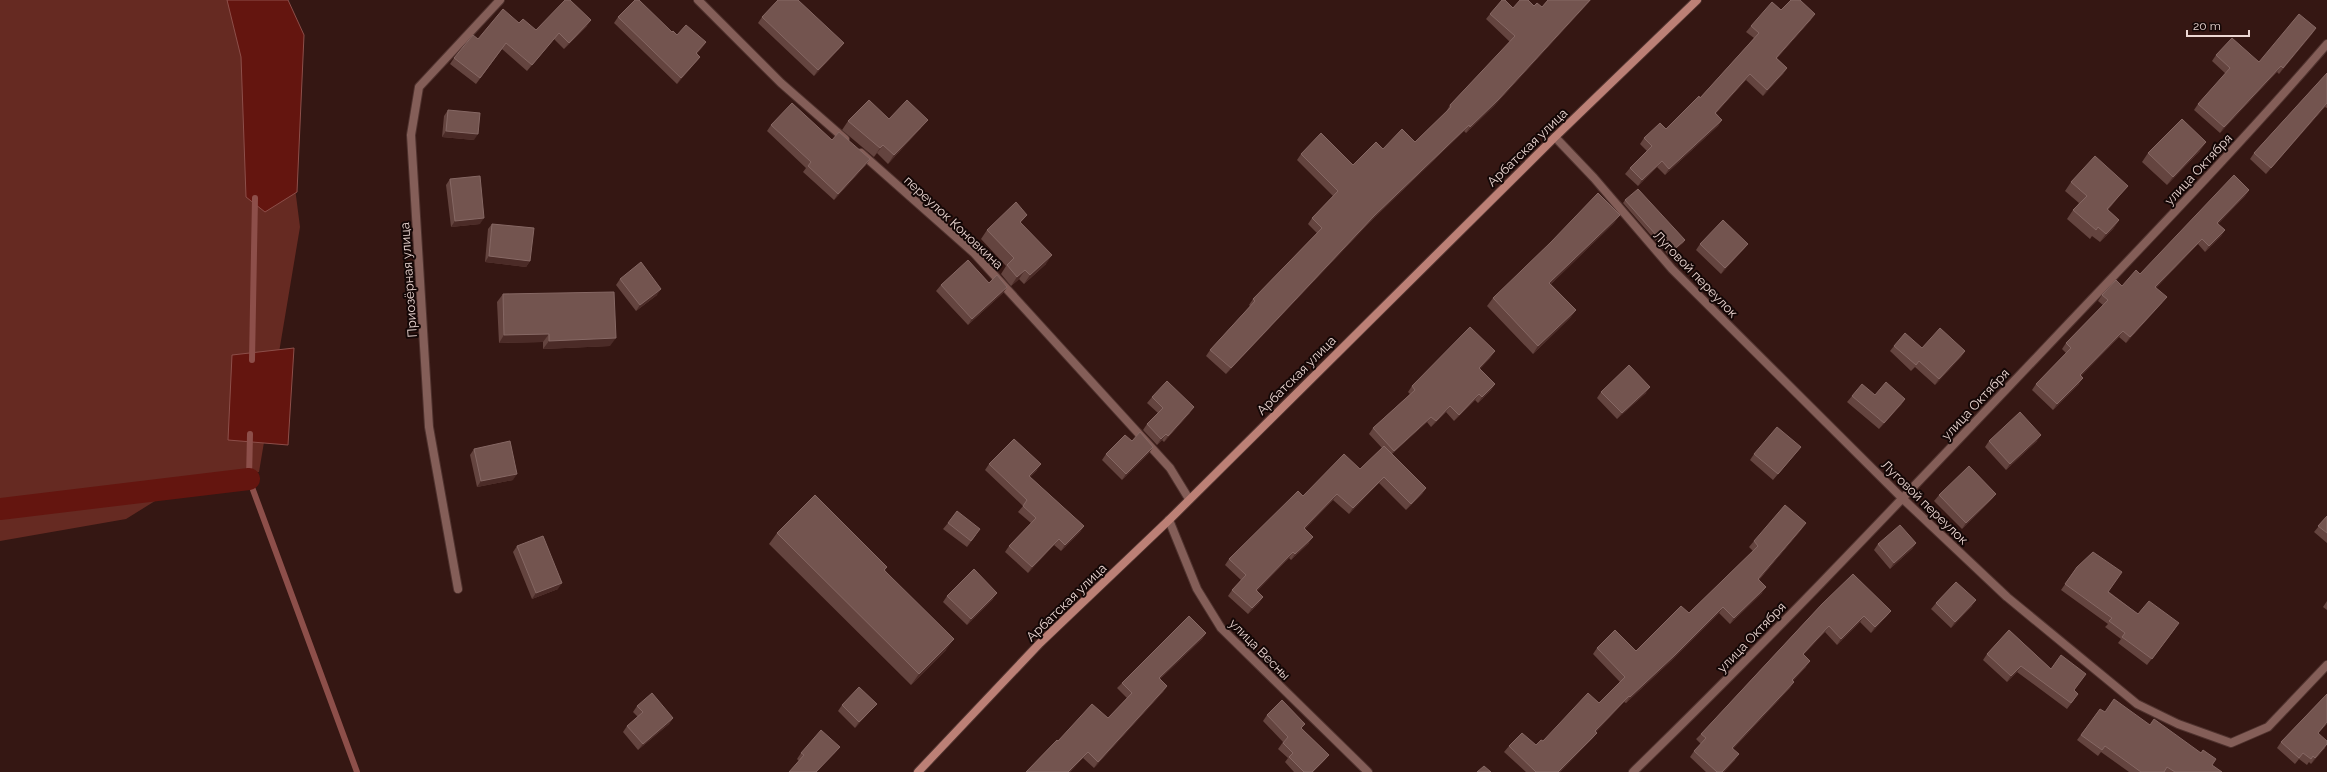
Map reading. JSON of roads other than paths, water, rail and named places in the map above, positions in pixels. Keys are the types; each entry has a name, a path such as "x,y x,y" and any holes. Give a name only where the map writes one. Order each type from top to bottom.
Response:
{"main road":[{"name":"Арбатская улица","path":"918,772 1040,643 1169,520 1188,498 1554,137 1697,0"}],"street":[{"name":"Приозёрная улица","path":"458,589 429,427 411,135 419,87 500,0"},
{"name":"переулок Коновкина","path":"698,0 781,83 974,253 1170,468 1188,498"},
{"name":"улица Октября","path":"1633,772 1708,699 1902,498 2186,200 2283,95 2327,44"},
{"name":"Луговой переулок","path":"1554,137 1594,178 1672,269 1902,498 2007,597 2136,704 2178,724 2231,743 2268,726 2327,665"},
{"name":"улица Весны","path":"1169,520 1197,589 1221,628 1368,772"}],"waterway":[{"path":"252,360 255,198"},
{"path":"250,434 249,479 357,772"},
{"path":"0,509 249,479"}]}
